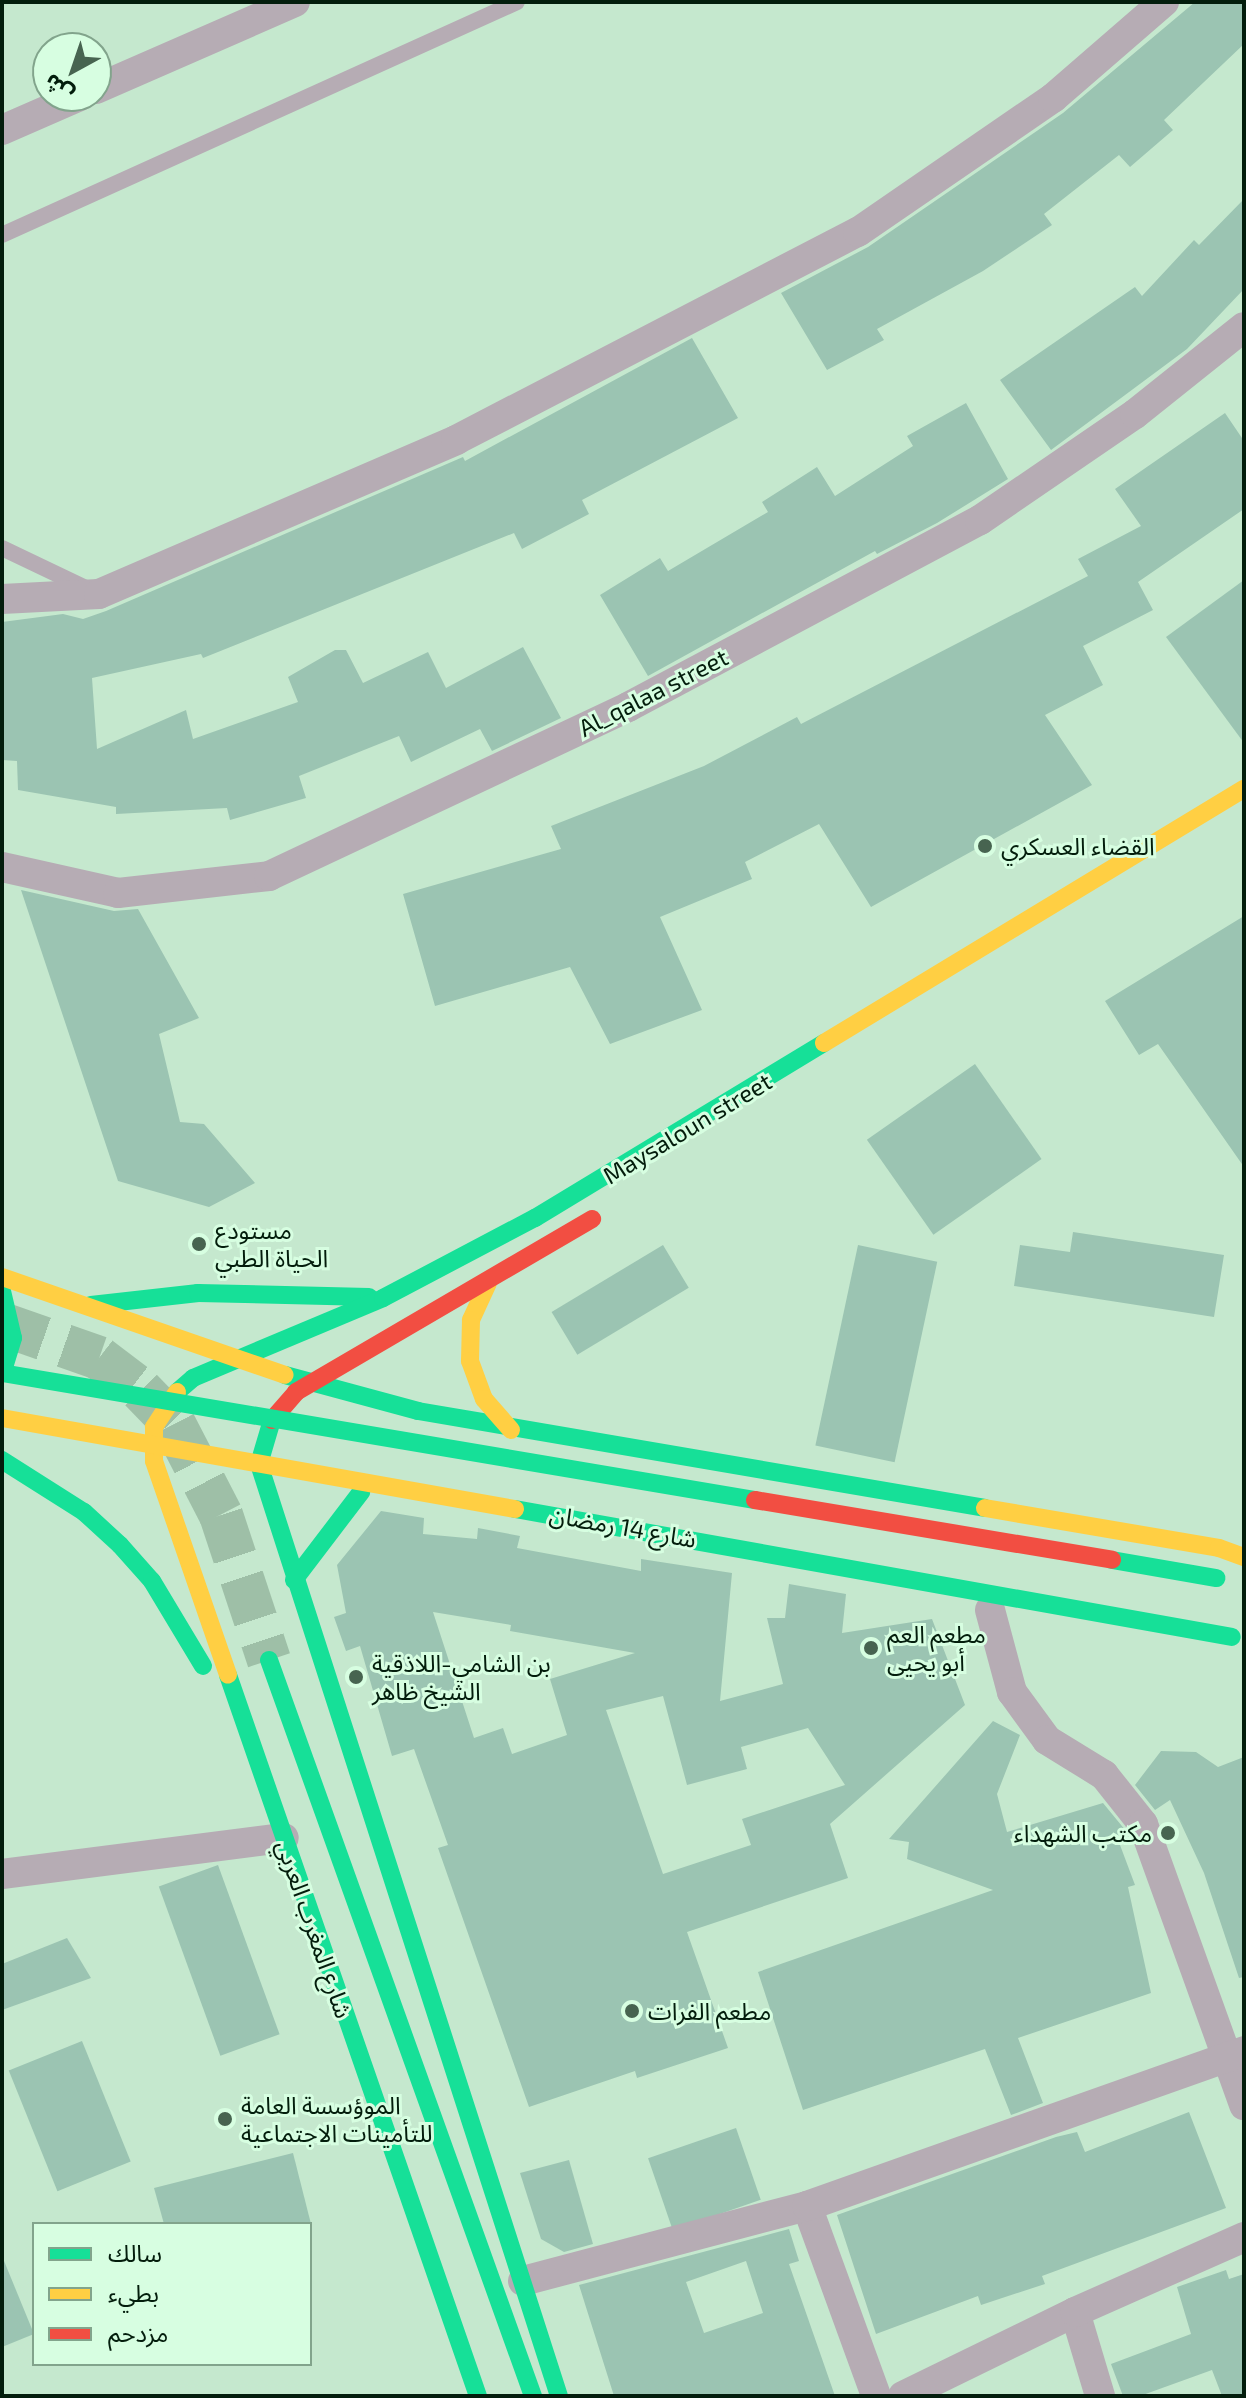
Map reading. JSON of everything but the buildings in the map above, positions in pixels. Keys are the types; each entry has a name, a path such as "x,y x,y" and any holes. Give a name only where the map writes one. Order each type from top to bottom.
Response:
{"main road":[{"name":"Maysaloun street","path":"154,1461 154,1427 166,1402 193,1378 383,1298 615,1171 1244,789"},
{"name":"Maysaloun street","path":"262,1485 259,1464 269,1424 288,1399 608,1209"},
{"path":"2,1277 87,1305 235,1361 511,1430 1203,1545 1244,1557"},
{"path":"488,1283 471,1320 470,1361 484,1399 511,1430"},
{"path":"2,1291 13,1338 2,1373"},
{"path":"87,1305 198,1293 383,1298"},
{"name":"شارع 14 رمضان","path":"2,1373 1223,1579"},
{"name":"شارع 14 رمضان","path":"2,1418 1240,1641"},
{"path":"2,1434 154,1461 262,1485 361,1492 990,1610 1144,1642"},
{"path":"2,1460 84,1512 152,1581 180,1622 264,1783"},
{"name":"شارع المغرب العربي","path":"154,1461 478,2396"},
{"path":"262,1485 559,2396"},
{"path":"294,1580 361,1492"},
{"path":"1206,1655 1240,1641"},
{"path":"269,1660 533,2396"}],"street":[{"path":"112,82 295,2"},
{"path":"2,599 99,594 456,440 858,232 1053,98 1164,2"},
{"path":"2,130 43,112"},
{"name":"Al_qalaa street","path":"2,867 118,893 269,876 628,707 980,520 1135,414 1244,327"},
{"path":"990,1610 1012,1692 1047,1740 1104,1775 1143,1824 1236,2056 1244,2105"},
{"path":"2,1874 284,1838"},
{"path":"523,2281 807,2206 1236,2056"},
{"path":"807,2206 876,2396"},
{"path":"903,2396 1075,2312 1244,2237"},
{"path":"1075,2312 1100,2396"}],"lane":[{"path":"2,235 517,2"},
{"path":"2,548 99,594"}],"tunnel":[{"path":"2,1324 99,1358 141,1390 174,1424 221,1515 269,1660"}],"traffic: fast":[{"path":"177,1392 193,1378 383,1298 535,1218 824,1043"},
{"path":"2,1291 13,1338 2,1373"},
{"path":"91,1305 198,1293 369,1297"},
{"path":"2,1373 755,1500"},
{"path":"285,1375 418,1411 985,1508"},
{"path":"272,1420 259,1464 559,2396"},
{"path":"2,1460 84,1512 120,1545 152,1581 203,1666"},
{"path":"294,1580 361,1492"},
{"path":"515,1509 1232,1637"},
{"path":"1112,1560 1216,1578"},
{"path":"269,1660 533,2396"},
{"path":"228,1675 478,2396"}],"traffic: slow":[{"path":"824,1043 1244,789"},
{"path":"2,1277 285,1375"},
{"path":"488,1283 471,1320 470,1361 484,1399 511,1430"},
{"path":"177,1392 154,1427 154,1461 228,1675"},
{"path":"2,1418 515,1509"},
{"path":"985,1508 1219,1548 1244,1557"}],"traffic: jam":[{"path":"272,1420 296,1392 592,1219"},
{"path":"755,1500 1112,1560"}],"place":[{"name":"القضاء العسكري","path":"985,846"},
{"name":"مستودع الحياة الطبي","path":"199,1244"},
{"name":"مطعم العم أبو يحيى","path":"871,1648"},
{"name":"بن الشامي-اللاذقية الشيخ ظاهر","path":"356,1677"},
{"name":"مكتب الشهداء","path":"1168,1833"},
{"name":"مطعم الفرات","path":"632,2011"},
{"name":"الموؤسسة العامة للتأمينات الاجتماعية","path":"225,2119"}]}
